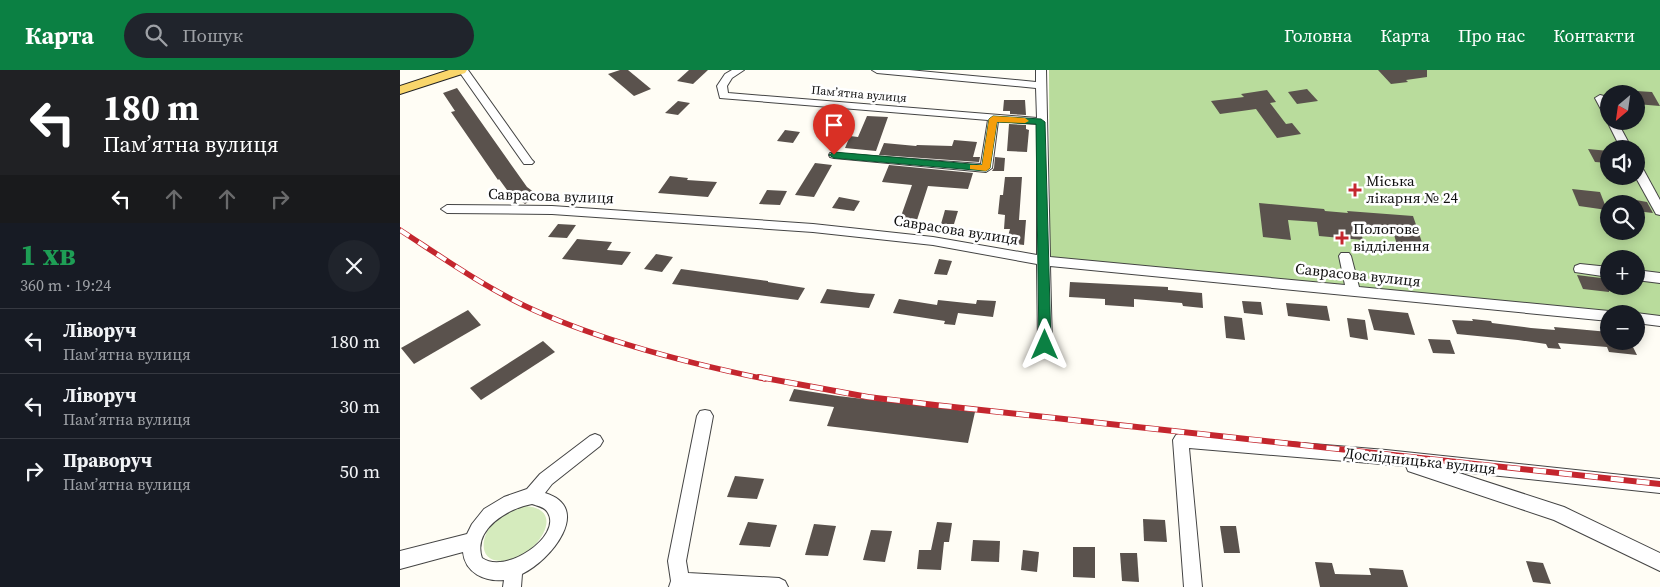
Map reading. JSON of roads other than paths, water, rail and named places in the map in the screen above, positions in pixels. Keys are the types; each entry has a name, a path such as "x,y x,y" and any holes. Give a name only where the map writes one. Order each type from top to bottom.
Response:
{"main road":[{"path":"400,90 462,70"}],"street":[{"path":"462,70 528,162"},
{"name":"Пам’ятна вулиця","path":"739,70 728,76 722,86 724,96 1041,122"},
{"path":"877,70 1040,85"},
{"path":"1040,70 1045,345"},
{"path":"834,155 986,168 993,119"},
{"path":"1645,184 1660,211"},
{"name":"Саврасова вулиця","path":"447,209 552,210 813,228 933,242 1044,261 1600,315"},
{"path":"1345,256 1353,291"},
{"path":"1580,269 1600,271"},
{"path":"1645,276 1660,278"},
{"path":"1645,319 1660,320"},
{"path":"705,416 677,561 679,584 779,587"},
{"name":"Дослідницька вулиця","path":"1193,587 1181,440 1386,457 1660,486"},
{"path":"532,496 546,478 595,441"},
{"path":"1386,457 1558,513 1660,562"},
{"path":"532,496 544,498 553,504 558,513 558,525 553,538 543,551 513,578 498,572 485,571 476,564 471,554 472,541 478,528 489,516 510,502 532,496"},
{"path":"400,555 400,560 472,541"}],"railway":[{"path":"400,230 491,288 523,305 580,329 673,358 765,379"},
{"path":"759,377 868,397 935,405 1660,484"}],"place":[{"name":"Міська лікарня № 24","path":"1355,190"},
{"name":"Пологове відділення","path":"1342,238"}]}
